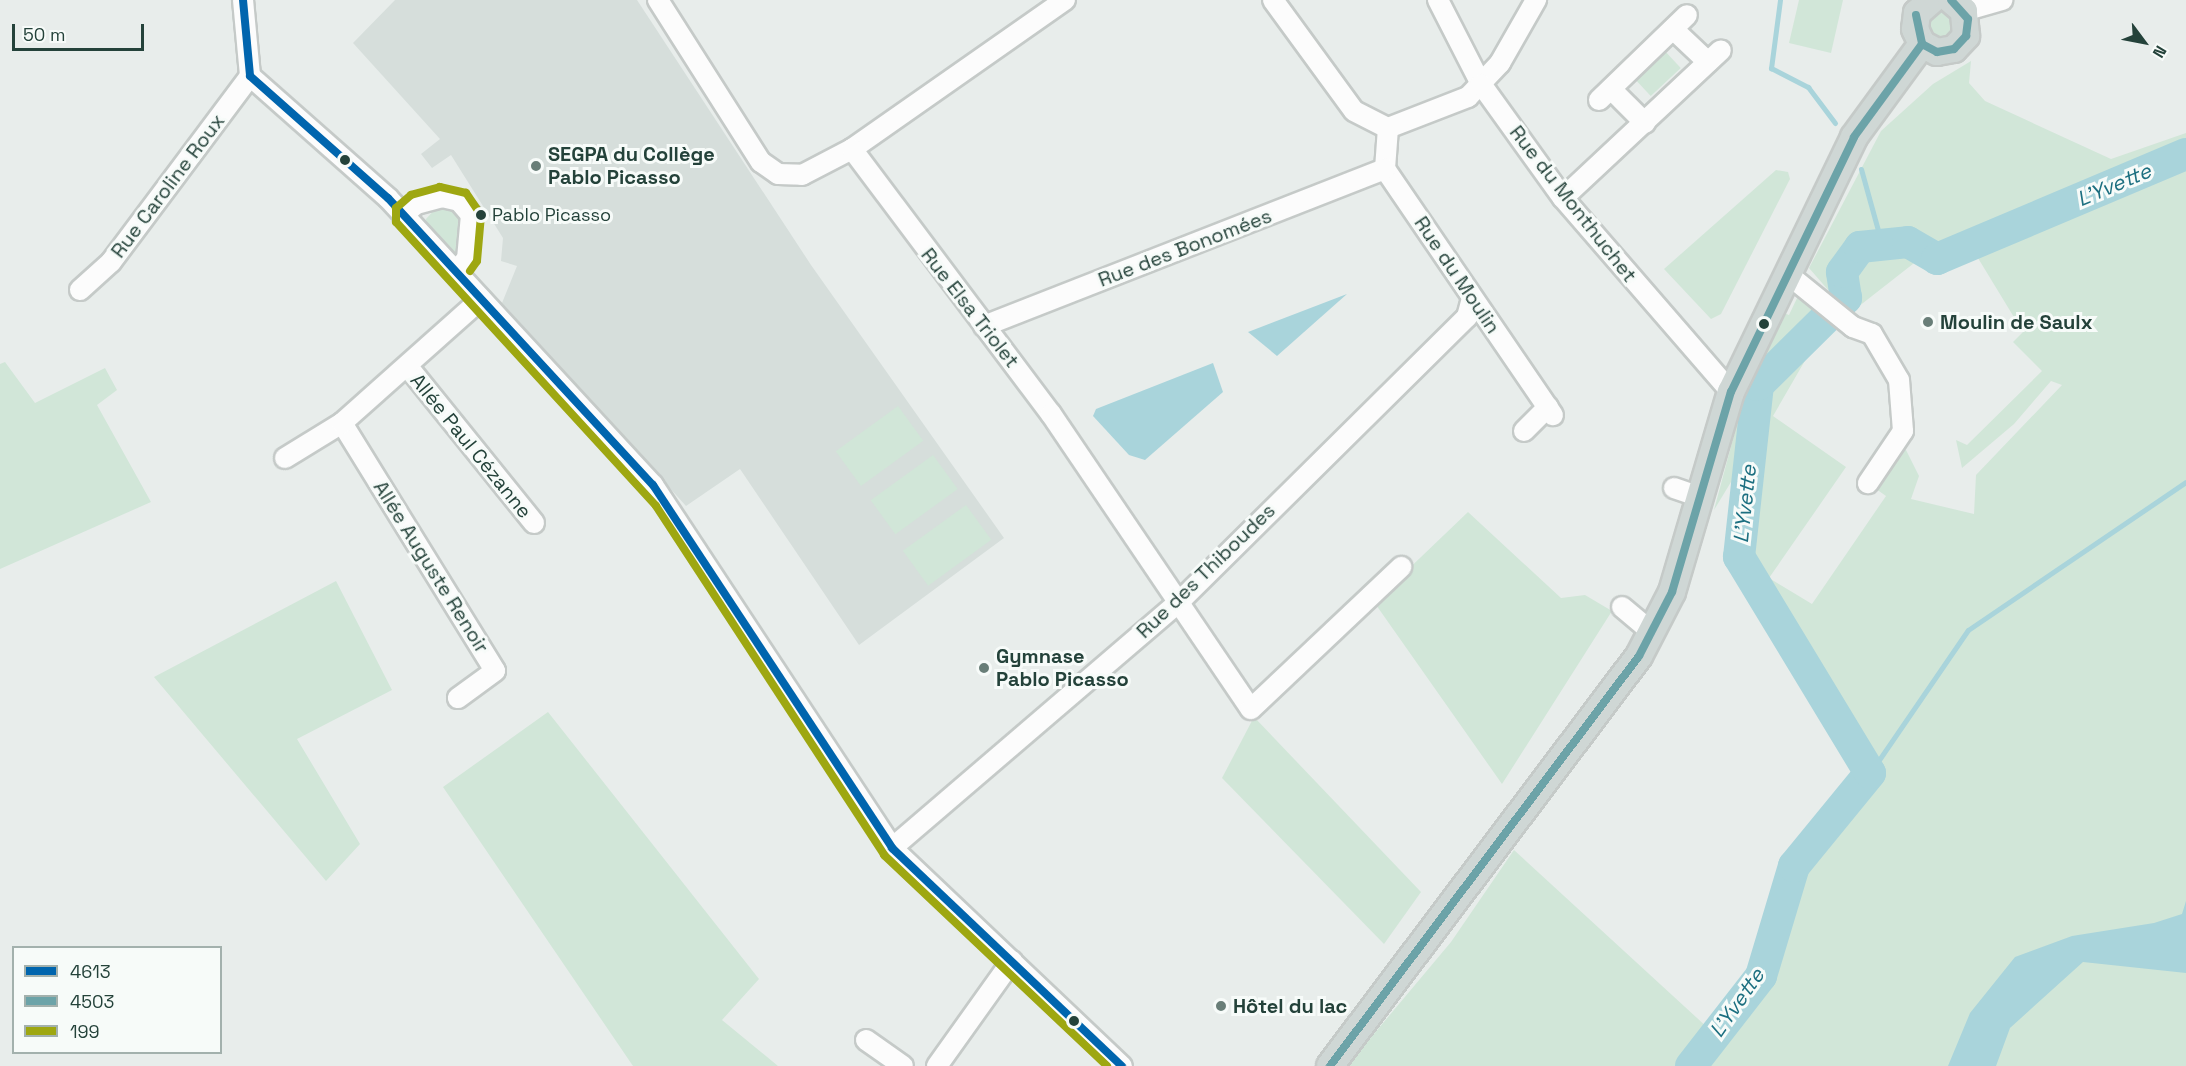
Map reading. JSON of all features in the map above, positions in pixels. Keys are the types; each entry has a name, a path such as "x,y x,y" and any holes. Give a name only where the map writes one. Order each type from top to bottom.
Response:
{"main road":[{"path":"1941,2 1966,36 1954,49 1937,52 1922,44 1915,21 1941,2"},
{"path":"1330,1066 1639,656 1672,592 1731,392 1790,276 1854,137 1922,44"}],"street":[{"path":"243,0 250,76 404,215 665,500 892,848 1122,1066"},
{"path":"658,0 693,40 762,162 778,174 802,175 852,149 1065,0"},
{"path":"1273,0 1354,111 1388,128 1468,97 1500,63 1536,0"},
{"name":"Rue du Monthuchet","path":"1438,0 1481,84 1563,198 1731,392"},
{"path":"1941,2 2002,0"},
{"path":"1563,198 1645,123 1714,56 1680,22 1605,94 1645,123"},
{"name":"Rue Caroline Roux","path":"80,290 111,262 250,76"},
{"path":"1386,169 1388,128"},
{"name":"Rue Elsa Triolet","path":"852,149 984,326 1251,709 1401,567"},
{"name":"Rue du Moulin","path":"1386,169 1551,411 1524,431"},
{"name":"Rue des Bonomées","path":"984,326 1386,169"},
{"path":"404,215 416,204 442,197 459,201 471,215 467,259 455,271"},
{"path":"1790,276 1872,334 1899,380 1903,432 1868,483"},
{"name":"Rue des Thiboudes","path":"892,848 1178,603 1467,317 1472,298"},
{"path":"285,458 342,423 409,368 482,299"},
{"name":"Allée Paul Cézanne","path":"409,368 534,523"},
{"name":"Allée Auguste Renoir","path":"342,423 495,671 458,698"},
{"path":"1674,488 1700,496"},
{"path":"1622,607 1652,632"},
{"path":"937,1066 1012,961"},
{"path":"866,1040 903,1066"}],"shaded area":[{"path":"395,0 637,0 811,265 1004,538 859,645 740,469 686,506 502,303 517,266 501,261 503,238 451,155 432,168 421,154 440,139 353,43"}],"green space":[{"path":"1799,0 1843,0 1831,53 1789,43"},
{"path":"1943,8 1961,26 1943,44 1927,33 1927,19"},
{"path":"1663,49 1681,68 1651,96 1633,77"},
{"path":"1971,61 1969,83 1985,101 2111,159 2186,133 2186,1066 1347,1066 1451,942 1514,850 1709,1029 1753,975 1785,864 1860,774 1805,688 1748,583 1731,482 1714,510 1748,383 1784,313 1789,315 1799,294 1839,322 1810,352 1773,416 1846,467 1769,578 1812,604 1886,496 1865,481 1884,452 1906,450 1919,476 1911,499 1974,514 1976,475 2062,385 2051,381 2014,424 1962,468 1956,440 1967,445 2042,371 2013,342 2023,332 1967,240 1918,260 1849,314 1809,268 1881,131 1933,84"},
{"path":"1776,170 1788,172 1790,179 1721,314 1711,319 1664,269"},
{"path":"437,207 454,207 465,220 456,254 427,229 426,219"},
{"path":"5,362 35,403 105,368 117,390 97,405 151,502 0,569 0,364"},
{"path":"898,406 923,441 861,486 836,451"},
{"path":"933,455 958,489 895,534 871,500"},
{"path":"966,505 991,540 928,586 903,551"},
{"path":"1468,512 1561,598 1585,595 1612,611 1502,784 1374,602"},
{"path":"336,581 392,690 297,739 360,844 326,881 154,677"},
{"path":"548,712 759,979 722,1020 778,1066 633,1066 443,787"},
{"path":"1254,717 1421,892 1384,944 1222,778"}],"water":[{"path":"1347,294 1277,356 1248,332"},
{"path":"1213,363 1223,392 1145,460 1129,455 1093,416 1096,409"},
{"path":"2186,901 2186,973 2083,962 2010,1028 1996,1066 1948,1066 1970,1013 2015,957 2072,936 2154,923 2182,914"}],"waterway":[{"path":"1780,0 1771,68 1808,87 1835,123"},
{"name":"L'Yvette","path":"1691,1066 1761,976 1794,866 1870,773 1739,557 1758,385 1846,298 1842,272 1860,247 1908,242 1937,259 2186,154"},
{"path":"1861,169 1881,241"},
{"path":"1870,773 1968,630 2186,482"}],"transit line":[{"name":"4613","path":"243,0 250,76"},
{"name":"4503","path":"1916,15 1922,44 1937,52 1954,49 1966,36 1968,19 1951,0"},
{"name":"4503","path":"1330,1066 1639,656 1672,592 1731,392 1854,137 1922,44"},
{"name":"4613","path":"250,76 388,198 653,485 892,848 1122,1066"},
{"name":"199","path":"470,271 477,261 481,215 466,193 440,187 411,195 396,208 396,222 656,506 884,855 1107,1066"}],"place":[{"name":"SEGPA du Collège Pablo Picasso","path":"536,166"},
{"name":"Pablo Picasso","path":"481,215"},
{"name":"Moulin de Saulx","path":"1928,322"},
{"name":"Gymnase Pablo Picasso","path":"984,668"},
{"name":"Hôtel du lac","path":"1221,1006"}]}
